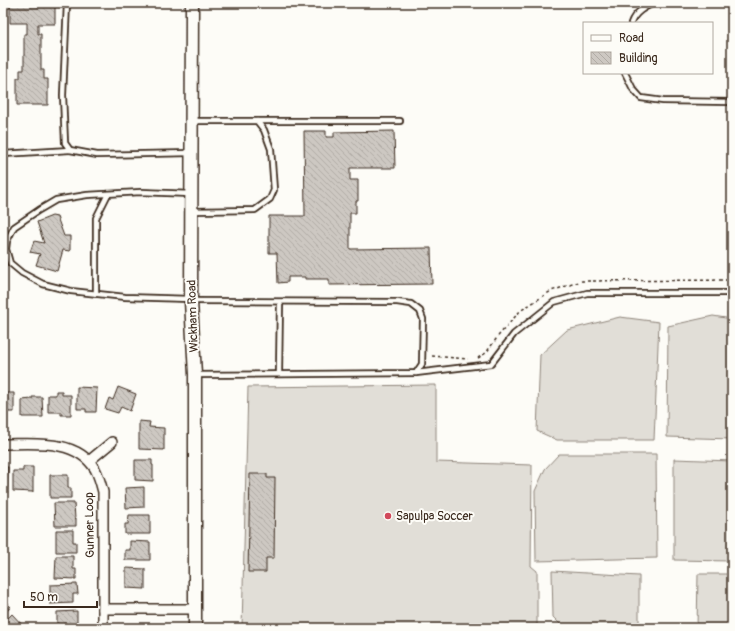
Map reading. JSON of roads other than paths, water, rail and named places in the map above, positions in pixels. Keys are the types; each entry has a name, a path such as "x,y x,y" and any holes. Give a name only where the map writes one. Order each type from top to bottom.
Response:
{"street":[{"name":"Wickham Road","path":"192,3 191,300 196,375 195,628"},
{"path":"89,461 112,442"},
{"name":"Gunner Loop","path":"3,444 50,444 62,446 72,450 89,461 99,478 103,492 104,628"},
{"path":"103,609 195,609"}],"lane":[{"path":"67,3 63,95 65,143 70,150"},
{"path":"631,22 642,8 654,3"},
{"path":"626,74 633,89 642,98 663,101 732,102"},
{"path":"192,121 400,121"},
{"path":"192,211 255,210 270,199 274,190 271,149 264,130 257,121"},
{"path":"3,154 70,150 97,155 192,153"},
{"path":"192,194 140,192 86,195 56,200 14,227 7,241 6,249 10,263 22,273 43,284 71,292 125,297 191,300 397,302 411,304 420,311 423,319 422,364 416,373"},
{"path":"96,294 96,218 108,194"},
{"path":"196,375 279,373 416,373 491,364 514,334 554,302 587,293 732,293"},
{"path":"279,373 280,302"}],"place":[{"name":"Sapulpa Soccer","path":"388,516"}]}
